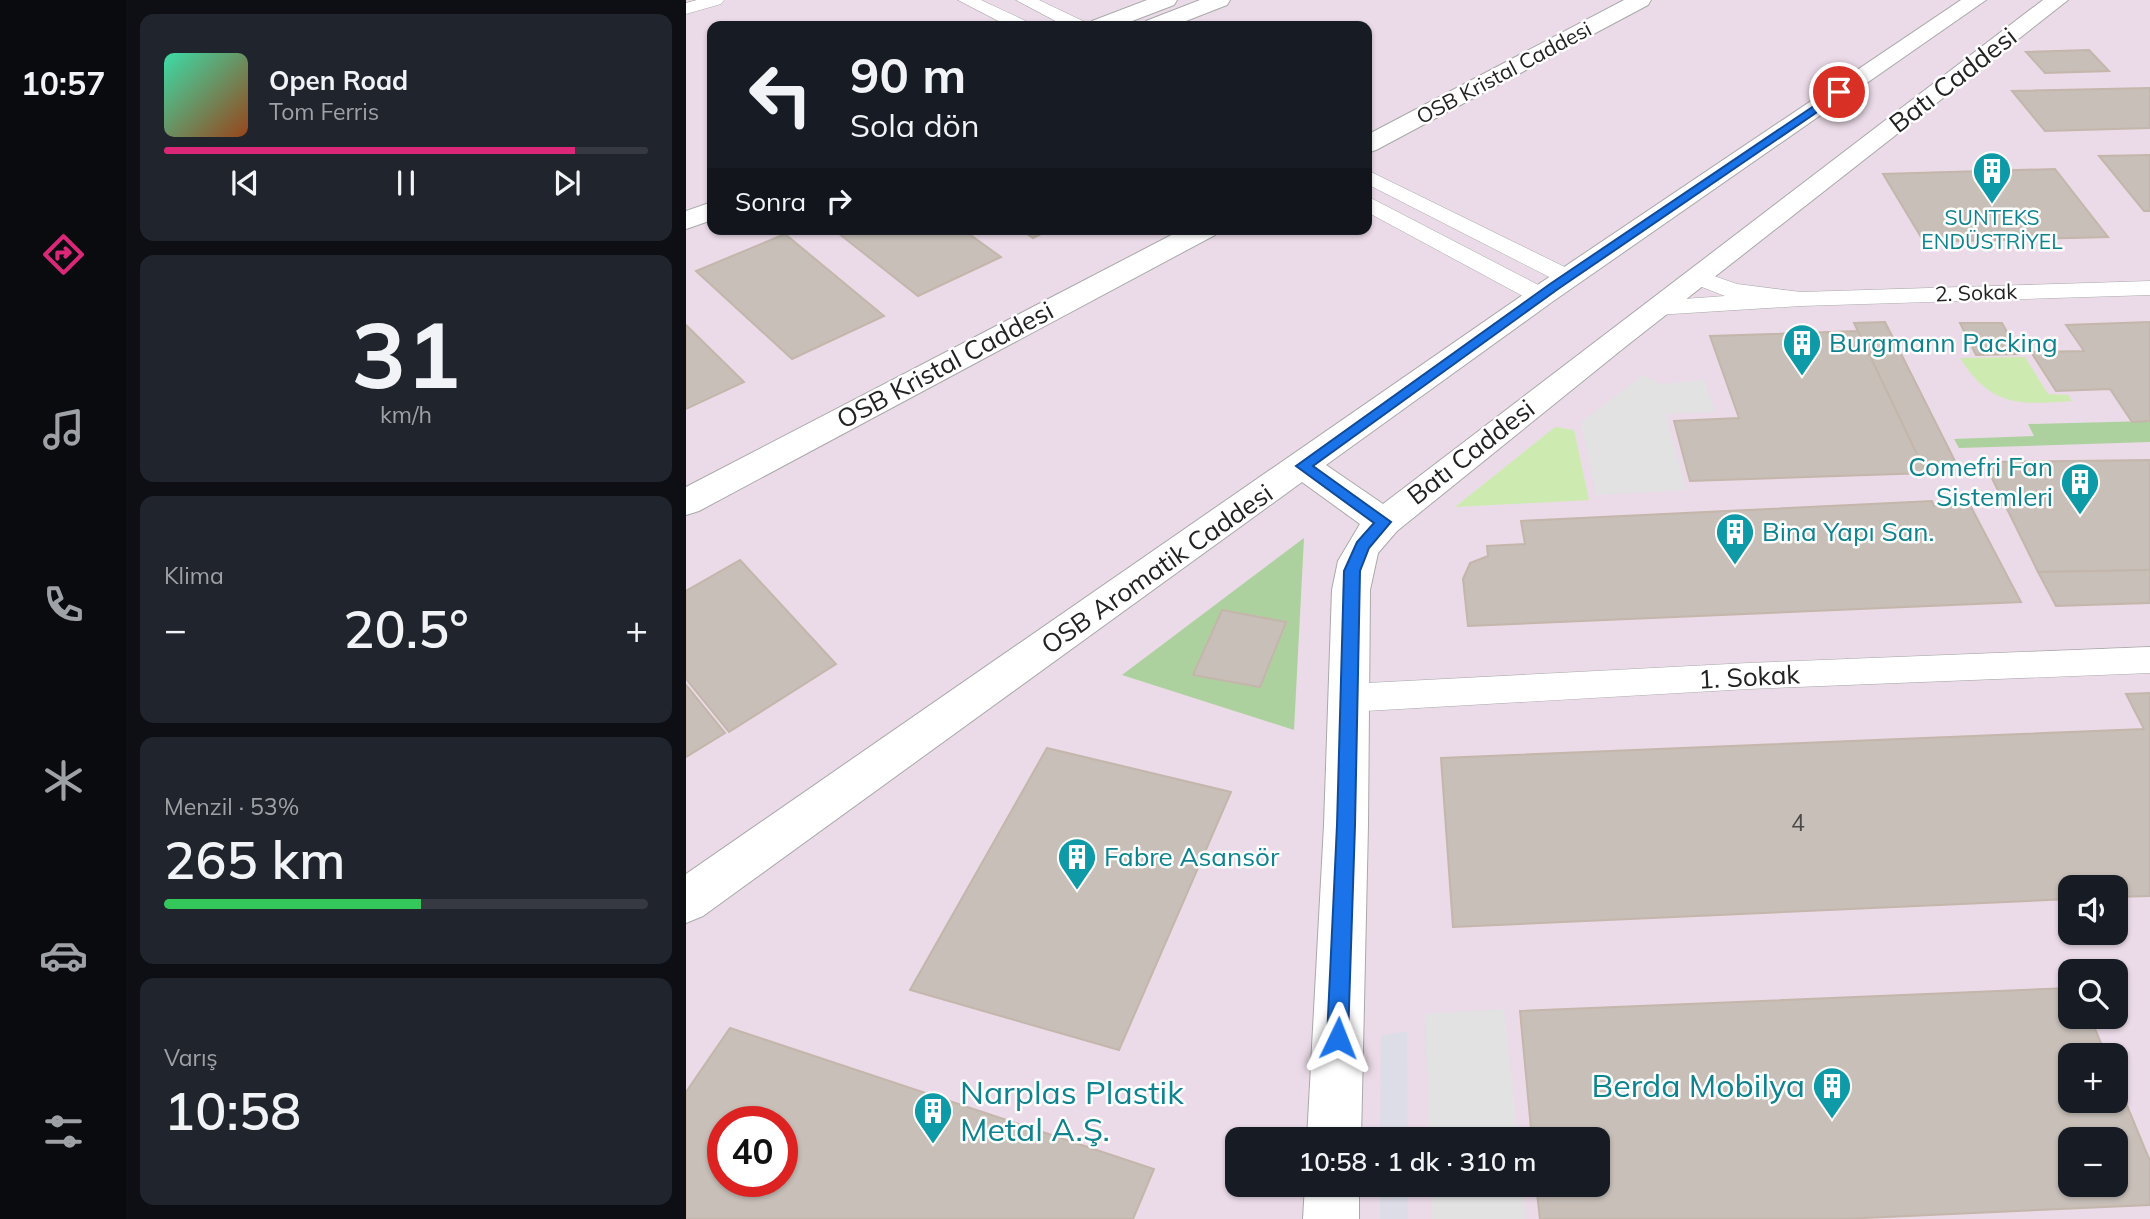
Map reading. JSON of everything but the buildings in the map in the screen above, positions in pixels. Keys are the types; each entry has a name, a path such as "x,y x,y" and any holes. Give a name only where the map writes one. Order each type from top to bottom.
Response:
{"street":[{"path":"686,9 715,0"},
{"path":"967,0 1011,21"},
{"path":"1024,0 1068,21"},
{"path":"1113,21 1166,0"},
{"path":"1166,21 1219,0"},
{"name":"OSB Kristal Caddesi","path":"1372,142 1640,0"},
{"name":"OSB Aromatik Caddesi","path":"686,901 1554,286 1975,0"},
{"name":"Batı Caddesi","path":"1334,1127 1352,571 1362,546 1384,522 1656,308 2057,0"},
{"path":"1372,179 1554,286"},
{"path":"686,197 707,188"},
{"path":"1372,205 1554,286"},
{"path":"686,221 707,212"},
{"name":"OSB Kristal Caddesi","path":"686,502 1194,235"},
{"name":"2. Sokak","path":"1697,277 1732,291 1801,299"},
{"name":"2. Sokak","path":"1656,308 1801,299 2150,288"},
{"path":"1303,466 1384,522"},
{"name":"1. Sokak","path":"1349,698 1761,676 2150,660"},
{"path":"1331,1219 1332,1197"}],"shaded area":[{"path":"686,0 2150,0 2150,1219 686,1219"},
{"path":"1643,375 1660,384 1704,380 1715,412 1666,414 1686,490 1596,495 1581,422"},
{"path":"1504,1009 1517,1127 1429,1127 1425,1014"},
{"path":"1407,1031 1408,1127 1380,1127 1381,1036"},
{"path":"1380,1197 1408,1197 1408,1219 1380,1219"},
{"path":"1431,1197 1523,1197 1526,1219 1432,1219"}],"green space":[{"path":"2025,357 2048,394 2068,395 2072,401 2036,403 2008,399 1983,386 1960,358"},
{"path":"2150,421 2150,442 1959,448 1954,439 2034,436 2028,424"},
{"path":"1555,427 1574,430 1589,500 1455,507"},
{"path":"1304,538 1294,730 1122,675"}],"place":[{"name":"SUNTEKS ENDÜSTRİYEL","path":"1992,205"},
{"name":"Burgmann Packing","path":"1802,377"},
{"name":"Comefri Fan Sistemleri","path":"2080,516"},
{"name":"Bina Yapı San.","path":"1735,566"},
{"name":"Fabre Asansör","path":"1077,891"},
{"name":"Berda Mobilya","path":"1832,1120"},
{"name":"Narplas Plastik Metal A.Ş.","path":"933,1145"}],"route":[{"path":"1338,1038 1352,571 1362,546 1384,522 1303,466 1554,286 1839,92"}]}
